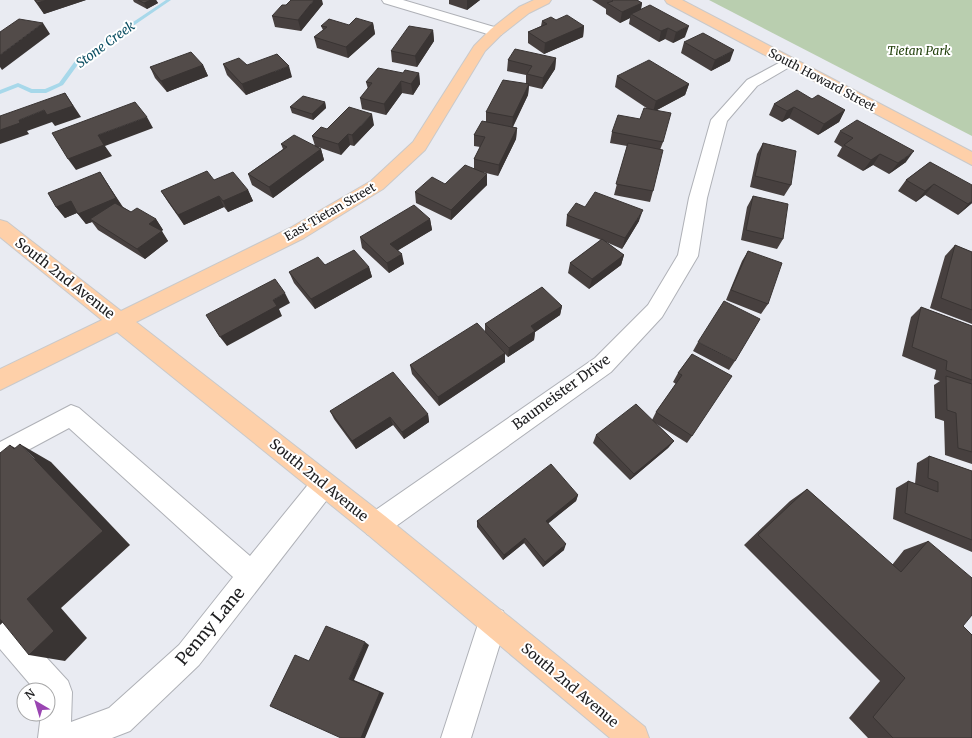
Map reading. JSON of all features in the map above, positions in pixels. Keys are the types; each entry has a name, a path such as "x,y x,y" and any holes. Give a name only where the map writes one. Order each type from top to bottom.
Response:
{"main road":[{"name":"East Tietan Street","path":"0,380 297,233 378,185 419,146 479,49 496,32 524,10 544,0"},
{"name":"South Howard Street","path":"672,0 972,159"},
{"name":"South 2nd Avenue","path":"0,227 120,320 376,525 634,738"}],"street":[{"path":"389,0 496,32"},
{"name":"Baumeister Drive","path":"376,525 603,365 655,311 688,256 698,198 719,120 752,83 788,62"},
{"path":"0,454 71,415 252,576"},
{"name":"Penny Lane","path":"70,738 119,720 189,655 324,484"},
{"path":"456,738 493,621"},
{"path":"0,628 57,692 57,710 53,738"}],"green space":[{"name":"Tietan Park","path":"709,0 972,0 972,136"}],"building":[{"path":"35,0 47,0 37,3"},
{"path":"138,0 151,0 144,3"},
{"path":"291,0 314,0 298,20 272,16 282,5 286,5"},
{"path":"612,0 637,0 642,3 622,12 607,3 613,1"},
{"path":"650,5 689,26 676,32 668,28 661,31 631,14"},
{"path":"567,15 584,26 545,43 528,32 547,24 542,21 551,17 556,20"},
{"path":"356,18 373,23 346,47 314,37 327,27 321,26 329,19 349,25"},
{"path":"19,19 43,23 0,55 0,32"},
{"path":"409,26 433,30 415,56 391,51"},
{"path":"703,33 734,50 715,60 684,42"},
{"path":"515,49 556,58 543,78 527,74 532,66 508,60"},
{"path":"191,52 203,65 161,81 150,67"},
{"path":"277,54 289,66 242,84 223,64 239,58 247,65"},
{"path":"649,60 689,84 656,101 617,76"},
{"path":"378,68 403,73 405,70 419,73 411,84 401,81 384,104 360,98 372,83 366,82"},
{"path":"503,80 529,84 513,117 486,112"},
{"path":"797,90 812,99 818,95 845,110 824,124 794,107 787,111 774,104"},
{"path":"65,93 73,106 47,115 44,110 19,120 20,123 0,130 0,116"},
{"path":"303,96 325,102 312,114 290,107"},
{"path":"135,102 147,117 98,135 104,145 68,159 52,133"},
{"path":"349,107 372,114 352,135 348,134 338,144 312,136 321,127 327,129"},
{"path":"644,108 671,113 663,142 612,132 618,115 640,119"},
{"path":"857,120 914,151 898,163 880,154 871,160 844,145 853,138 840,131"},
{"path":"482,121 517,128 499,165 474,159 485,137 474,135"},
{"path":"294,135 321,149 269,187 248,174 287,147 281,144"},
{"path":"628,143 663,150 653,191 616,184"},
{"path":"763,143 796,151 791,185 755,176"},
{"path":"930,162 972,185 972,201 968,204 934,184 925,191 906,180"},
{"path":"465,165 487,174 451,210 415,192 432,177 445,184"},
{"path":"207,171 214,180 233,172 248,190 223,201 219,196 178,215 161,191"},
{"path":"100,172 116,198 78,214 71,201 56,207 48,193"},
{"path":"595,192 643,210 625,238 567,215 576,203 585,207"},
{"path":"753,196 788,204 783,239 746,230"},
{"path":"115,203 131,212 137,208 156,219 149,224 162,231 137,249 90,219"},
{"path":"414,205 430,219 390,244 402,254 387,263 360,237"},
{"path":"602,239 624,255 592,279 570,263"},
{"path":"955,245 972,252 972,310 941,298"},
{"path":"354,250 369,267 311,299 289,272 318,257 325,265"},
{"path":"748,251 782,263 768,304 731,290"},
{"path":"275,279 285,293 273,300 277,306 220,337 206,315"},
{"path":"542,287 562,306 531,326 535,331 509,348 485,324"},
{"path":"724,301 760,319 735,361 698,342"},
{"path":"921,307 972,326 972,380 946,370 947,361 912,347"},
{"path":"477,323 505,353 438,397 410,365"},
{"path":"692,354 732,376 692,436 656,412 682,375 678,373"},
{"path":"393,372 428,414 402,432 390,417 352,441 330,411"},
{"path":"946,376 972,384 972,452 958,448 956,413 947,410"},
{"path":"636,404 674,441 634,474 596,435"},
{"path":"20,444 103,531 27,599 54,631 29,655 0,619 0,453 10,445 14,449"},
{"path":"929,456 972,471 972,540 905,513 908,481 938,492 938,482 928,478"},
{"path":"551,464 578,495 546,521 566,544 545,562 525,538 504,555 477,521"},
{"path":"807,489 901,572 928,541 972,578 972,615 963,626 972,635 972,738 893,738 873,717 905,678 758,535"},
{"path":"326,626 365,642 349,679 380,692 361,738 341,738 270,706 295,655 309,661"}],"waterway":[{"name":"Stone Creek","path":"0,92 18,85 31,91 46,91 61,84 77,62 169,0"}]}
